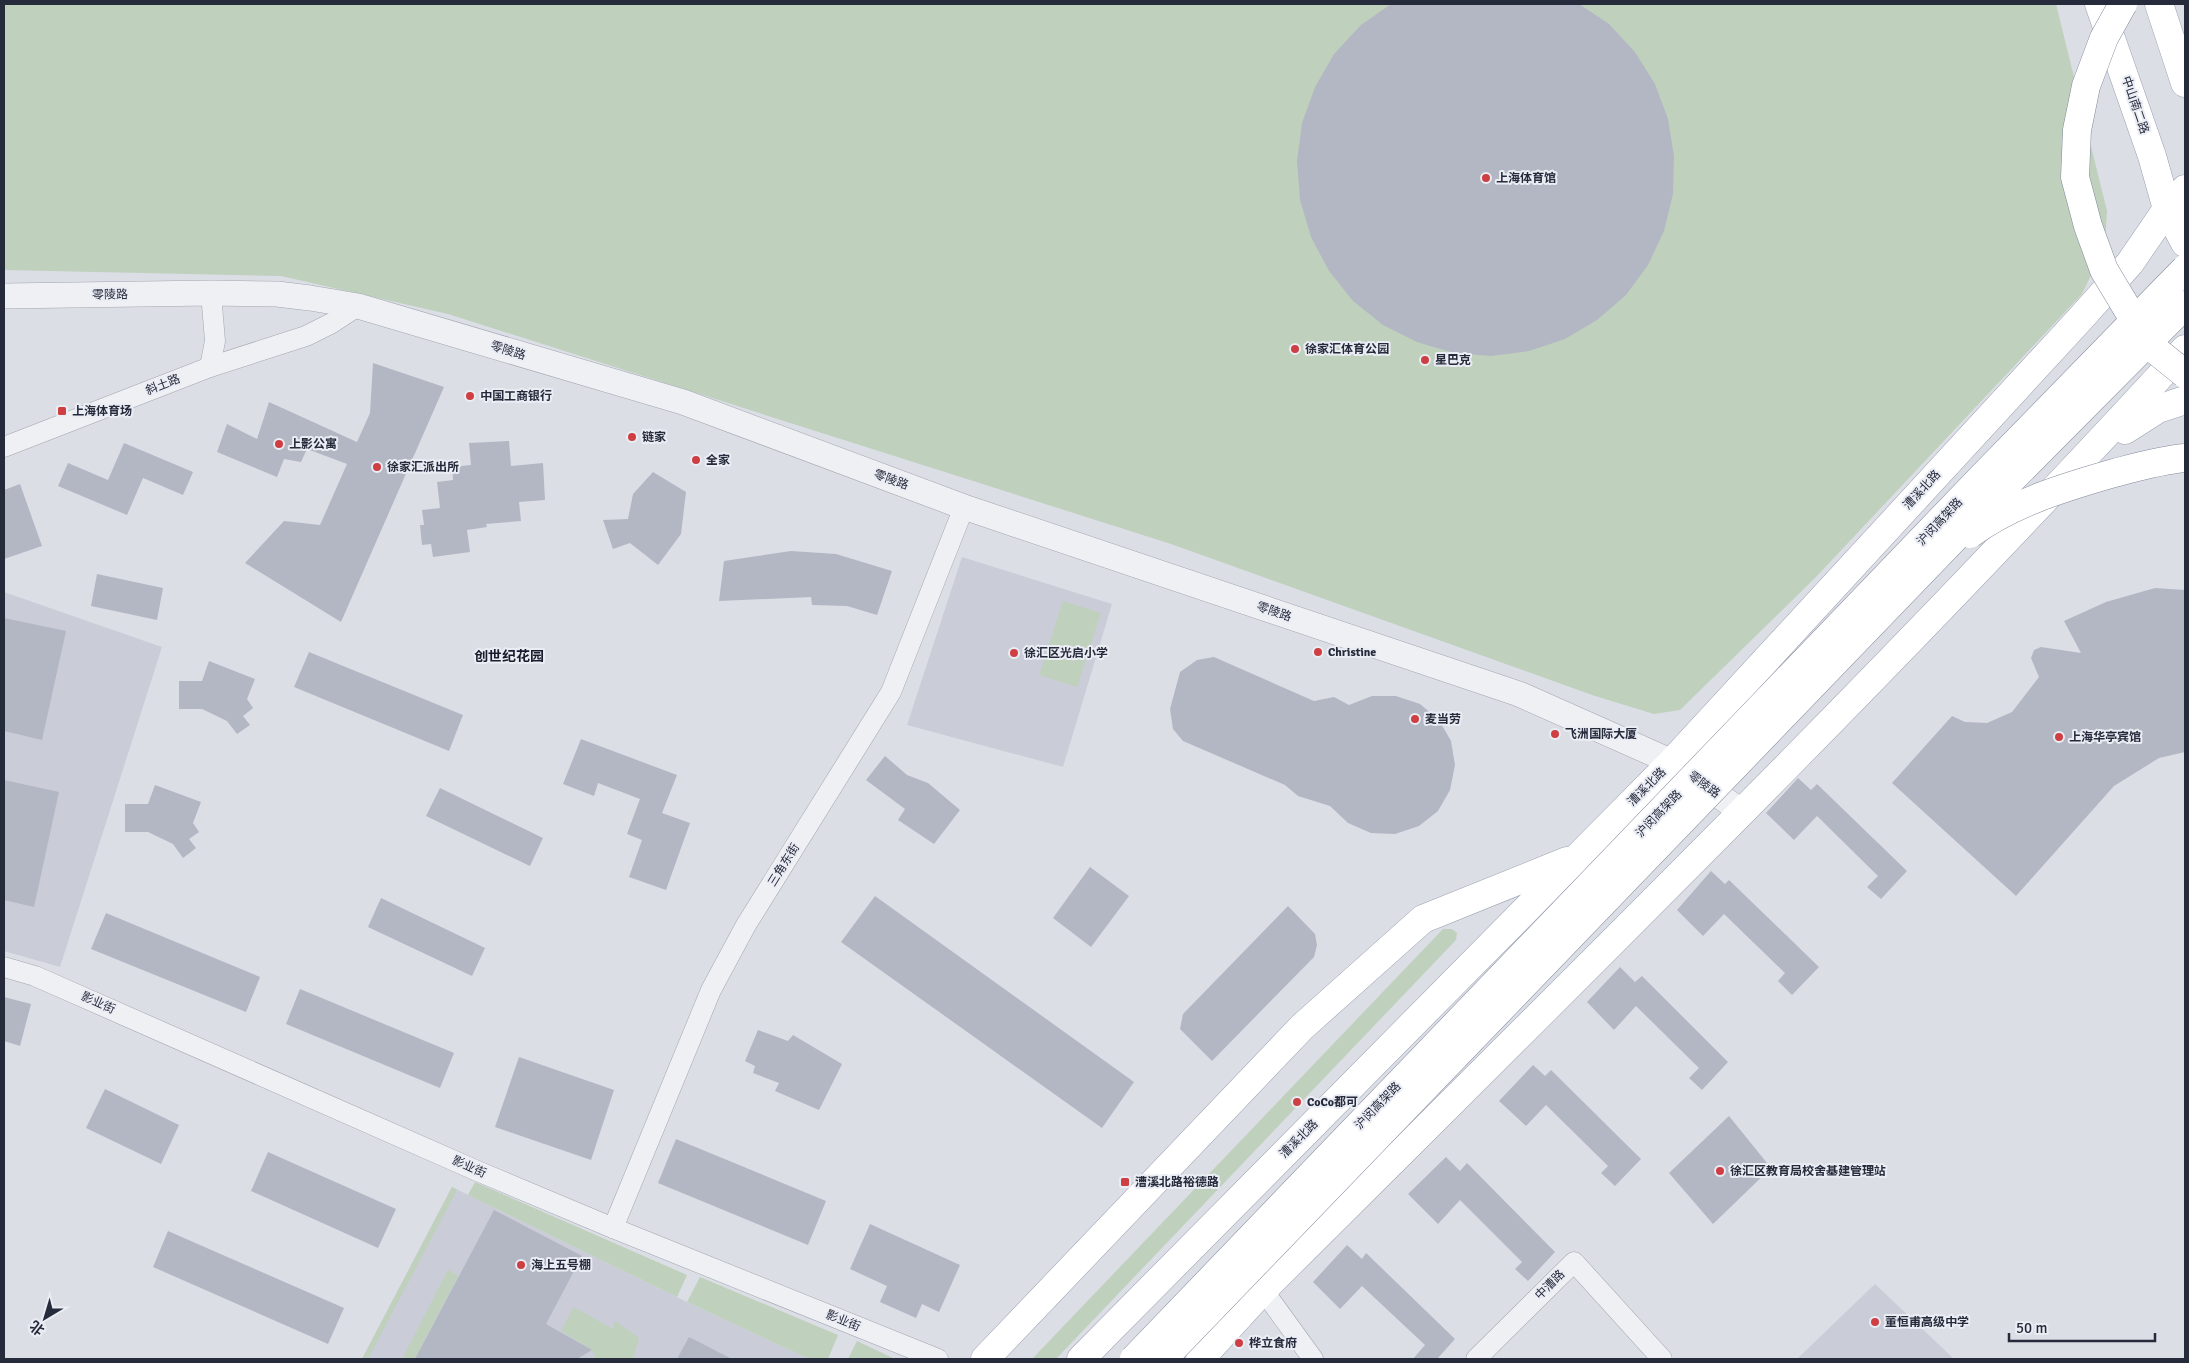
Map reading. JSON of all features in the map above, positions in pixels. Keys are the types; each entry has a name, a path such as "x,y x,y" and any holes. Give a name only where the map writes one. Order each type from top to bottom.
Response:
{"main road":[{"name":"中山南二路","path":"2099,4 2152,156 2176,199 2185,243"},
{"path":"2122,4 2104,38 2086,86 2077,130 2075,177 2088,226 2104,270 2149,345 2185,374"},
{"path":"2159,4 2185,83"},
{"name":"漕溪北路","path":"1081,1359 1672,762 2081,318 2130,263 2176,199"},
{"name":"沪闵高架路","path":"1134,1359 1981,478 2185,269"},
{"path":"1163,1359 1927,566 2185,305"},
{"path":"1200,1359 1263,1290 1742,812 2063,482 2185,349"},
{"path":"2063,482 2141,418 2170,403 2185,400"},
{"path":"1927,566 1975,530 2013,509 2048,494 2141,466 2185,458"},
{"path":"985,1359 1302,1027 1423,919 1578,857"}],"street":[{"path":"210,367 215,341 211,293"},
{"name":"零陵路","path":"4,296 277,294 358,306 684,402 964,507 1519,694 1672,762 1742,812"},
{"name":"斜土路","path":"4,447 210,367 306,336 332,323 358,306"},
{"name":"三角东街","path":"613,1228 712,990 746,926 891,692 964,507"},
{"name":"影业街","path":"4,967 35,976 476,1170 613,1228 938,1359"},
{"name":"中漕路","path":"1476,1359 1574,1262 1662,1359"},
{"path":"1263,1290 1313,1359"}],"shaded area":[{"name":"徐汇区光启小学","path":"962,557 1112,604 1063,767 907,725"},
{"path":"4,592 162,647 60,967 4,951"},
{"path":"452,1187 687,1302 809,1359 362,1359"},
{"name":"董恒甫高级中学","path":"1875,1284 1954,1359 1797,1359"}],"green space":[{"name":"徐家汇体育公园","path":"4,4 2056,4 2107,211 2105,246 2082,294 1816,577 1680,710 1654,714 1595,696 1171,544 448,314 281,276 4,270"},
{"path":"1063,601 1101,613 1077,687 1039,675"},
{"path":"1443,929 1452,929 1457,933 1456,940 1056,1359 1032,1359"},
{"path":"475,1182 687,1275 677,1297 468,1195"},
{"path":"452,1187 457,1190 368,1359 362,1359"},
{"path":"448,1270 458,1276 415,1359 402,1359"},
{"path":"700,1277 838,1335 828,1359 809,1359 687,1302"},
{"path":"574,1307 613,1329 615,1321 639,1338 633,1359 596,1359 592,1350 561,1331"},
{"path":"857,1341 895,1359 848,1359"}],"building":[{"name":"上海体育馆","path":"1391,4 1579,4 1609,24 1635,52 1655,84 1668,119 1674,156 1673,194 1664,231 1648,265 1626,295 1597,320 1565,339 1529,351 1491,356 1454,353 1417,342 1383,325 1353,301 1329,271 1311,237 1300,200 1297,161 1302,123 1315,87 1334,54 1361,25"},
{"name":"徐家汇派出所","path":"373,363 444,387 341,622 245,563 284,521 320,525 347,464 307,449 301,462 284,459 277,477 217,452 227,424 257,439 269,402 357,442 370,413"},
{"path":"509,441 511,466 543,463 545,500 519,502 521,521 486,524 487,527 467,530 470,552 433,557 431,544 422,545 420,525 424,525 422,510 440,508 437,482 453,480 452,467 471,465 469,443"},
{"path":"124,443 193,472 183,495 143,478 127,515 58,486 68,463 108,480"},
{"path":"653,472 686,492 681,534 658,565 630,543 613,549 603,520 628,519 633,494"},
{"path":"20,484 42,546 4,559 4,490"},
{"path":"791,551 836,554 892,571 877,615 847,606 812,605 811,597 719,601 724,561"},
{"path":"97,574 163,588 157,620 91,606"},
{"name":"上海华亭宾馆","path":"2155,588 2185,590 2185,752 2159,758 2114,786 2016,896 1892,783 1952,716 1965,722 1987,723 2012,712 2039,677 2031,658 2034,650 2041,647 2081,653 2064,621 2106,602"},
{"path":"4,618 66,631 42,740 4,731"},
{"path":"309,652 463,715 449,751 294,687"},
{"path":"1214,657 1314,701 1334,697 1349,705 1372,696 1396,696 1420,704 1439,720 1451,741 1455,765 1450,790 1438,811 1419,826 1395,834 1371,833 1348,823 1330,806 1298,796 1285,785 1183,741 1173,729 1170,709 1180,672 1197,660"},
{"path":"209,661 255,679 247,699 253,708 243,716 250,725 237,734 227,721 202,709 179,709 179,681 202,681"},
{"path":"581,739 677,775 662,813 690,823 666,890 629,877 642,840 627,834 640,799 598,783 594,796 563,784"},
{"path":"885,756 907,775 928,783 960,810 934,844 898,820 905,809 866,780"},
{"path":"1798,778 1811,790 1817,784 1907,871 1881,899 1867,887 1878,876 1817,816 1794,840 1766,813"},
{"path":"4,780 59,792 34,907 4,900"},
{"path":"155,785 201,802 193,823 199,832 189,839 196,848 183,858 173,844 148,832 125,832 125,804 148,804"},
{"path":"440,788 543,838 530,866 426,816"},
{"path":"1090,867 1129,896 1091,947 1053,918"},
{"path":"1711,871 1725,884 1729,880 1819,967 1792,995 1778,981 1785,973 1724,914 1703,936 1677,910"},
{"path":"875,896 1134,1082 1102,1128 841,942"},
{"path":"381,898 485,948 472,976 368,927"},
{"path":"1288,906 1315,934 1317,945 1314,957 1212,1061 1180,1029 1183,1014"},
{"path":"106,913 260,977 246,1012 91,949"},
{"path":"1620,967 1635,982 1642,976 1728,1062 1702,1090 1689,1078 1699,1068 1636,1006 1614,1030 1587,1002"},
{"path":"300,989 454,1053 440,1088 286,1024"},
{"path":"4,997 31,1004 20,1046 4,1041"},
{"path":"758,1030 788,1041 793,1035 842,1064 819,1110 775,1091 779,1083 753,1073 755,1066 745,1061"},
{"path":"519,1057 614,1090 591,1160 495,1127"},
{"path":"1533,1065 1545,1076 1551,1070 1641,1159 1615,1186 1601,1173 1608,1166 1546,1105 1526,1126 1499,1101"},
{"path":"105,1089 179,1125 161,1164 86,1128"},
{"name":"徐汇区教育局校舍基建管理站","path":"1729,1116 1771,1168 1713,1224 1669,1173"},
{"path":"676,1139 826,1201 808,1245 658,1183"},
{"path":"268,1152 396,1209 378,1248 251,1191"},
{"path":"1446,1157 1460,1171 1467,1163 1555,1252 1528,1281 1515,1269 1522,1262 1460,1200 1438,1224 1408,1194"},
{"path":"494,1210 582,1256 546,1324 592,1350 577,1359 415,1359"},
{"path":"870,1224 960,1265 939,1312 922,1304 916,1318 880,1302 887,1286 850,1269"},
{"path":"168,1231 344,1308 328,1344 153,1267"},
{"path":"1347,1245 1362,1259 1366,1253 1455,1339 1437,1359 1413,1359 1425,1345 1362,1286 1340,1309 1313,1282"},
{"path":"689,1337 732,1359 677,1359"}],"place":[{"name":"上海体育馆","path":"1486,178"},
{"name":"徐家汇体育公园","path":"1295,349"},
{"name":"星巴克","path":"1425,360"},
{"name":"中国工商银行","path":"470,396"},
{"name":"上海体育场","path":"62,411"},
{"name":"链家","path":"632,437"},
{"name":"上影公寓","path":"279,444"},
{"name":"全家","path":"696,460"},
{"name":"徐家汇派出所","path":"377,467"},
{"name":"Christine","path":"1318,652"},
{"name":"徐汇区光启小学","path":"1014,653"},
{"name":"麦当劳","path":"1415,719"},
{"name":"飞洲国际大厦","path":"1555,734"},
{"name":"上海华亭宾馆","path":"2059,737"},
{"name":"CoCo都可","path":"1297,1102"},
{"name":"徐汇区教育局校舍基建管理站","path":"1720,1171"},
{"name":"漕溪北路裕德路","path":"1125,1182"},
{"name":"海上五号棚","path":"521,1265"},
{"name":"董恒甫高级中学","path":"1875,1322"},
{"name":"桦立食府","path":"1239,1343"}],"district":[{"name":"创世纪花园","path":"509,656"}]}
